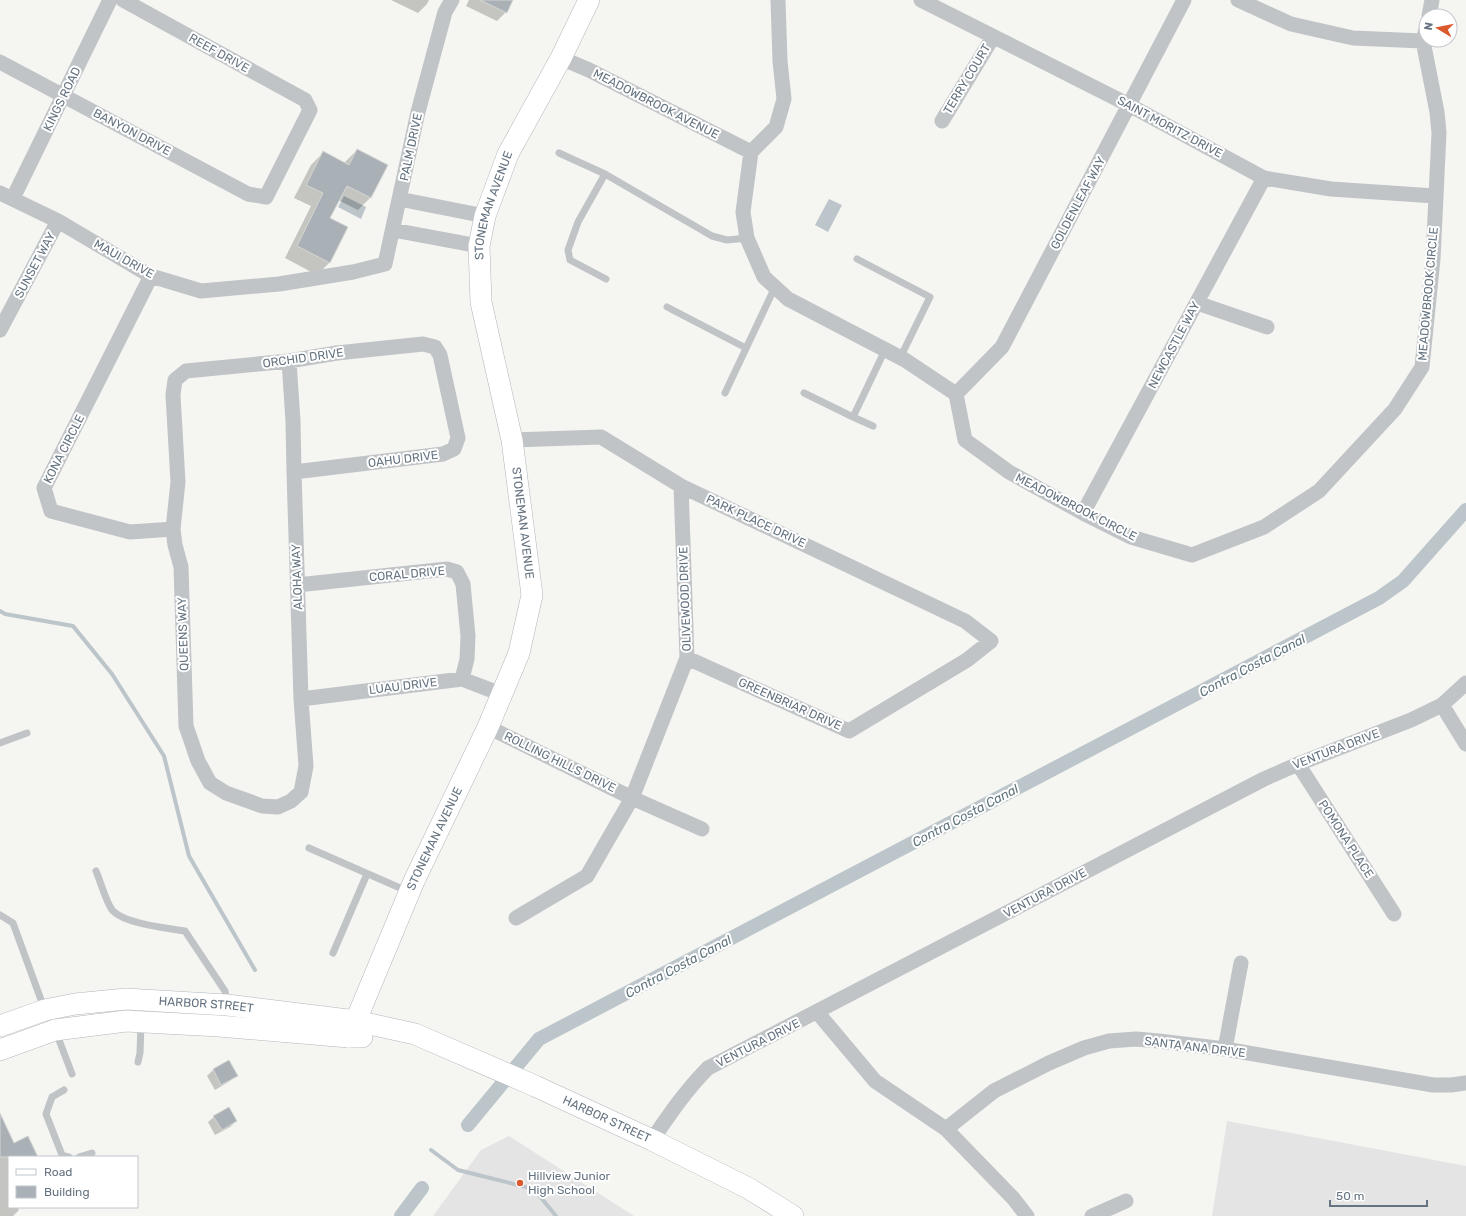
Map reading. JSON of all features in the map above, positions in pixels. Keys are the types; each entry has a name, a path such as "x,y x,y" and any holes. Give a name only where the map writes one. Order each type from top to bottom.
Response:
{"street":[{"name":"KINGS ROAD","path":"6,195 64,96 110,0"},
{"name":"REEF DRIVE","path":"123,0 305,100 310,110 266,197"},
{"name":"PALM DRIVE","path":"353,272 385,264 420,104 445,12 452,0"},
{"name":"STONEMAN AVENUE","path":"353,1029 409,892 488,727 519,653 532,595 512,440 481,302 479,246 485,216 508,154 561,58 589,0"},
{"path":"778,0 780,61 784,99 776,127 751,152 743,212 747,238 764,277 788,299 900,358 956,394"},
{"name":"SAINT MORITZ DRIVE","path":"921,0 1129,105 1264,178 1331,189 1435,196"},
{"name":"GOLDENLEAF WAY","path":"956,394 1002,348 1184,0"},
{"path":"1238,0 1291,24 1353,38 1418,35"},
{"name":"TERRY COURT","path":"942,121 993,36"},
{"name":"MEADOWBROOK CIRCLE","path":"956,394 965,440 1009,472 1083,513 1131,537 1192,555 1264,527 1319,491 1395,409 1422,367 1433,259 1439,133 1427,48"},
{"name":"MEADOWBROOK AVENUE","path":"561,58 589,70 751,152"},
{"name":"BANYON DRIVE","path":"0,62 248,194 266,197"},
{"name":"NEWCASTLE WAY","path":"1083,513 1264,178"},
{"name":"MAUI DRIVE","path":"6,195 58,222 151,276 201,291 278,284 353,272"},
{"path":"400,199 485,216"},
{"name":"SUNSET WAY","path":"0,330 58,222"},
{"path":"393,230 479,246"},
{"name":"KONA CIRCLE","path":"151,276 44,488 51,511 130,532 173,529"},
{"path":"1197,303 1267,327"},
{"name":"ORCHID DRIVE","path":"176,380 186,371 289,361 337,353 423,344 435,347"},
{"name":"OAHU DRIVE","path":"294,472 443,454 454,449 458,438 440,356 435,347"},
{"name":"ALOHA WAY","path":"289,361 293,421 301,699 306,766 301,792"},
{"name":"QUEENS WAY","path":"176,380 173,395 178,482 173,529 175,545 181,567 186,726 198,761 210,783 220,790 262,806 278,807 291,801 301,792"},
{"name":"PARK PLACE DRIVE","path":"512,440 601,438 681,486 965,621 991,641"},
{"name":"OLIVEWOOD DRIVE","path":"516,918 586,876 632,798 687,658 681,486"},
{"name":"CORAL DRIVE","path":"297,585 447,569 457,572 463,584 468,636 467,659 462,679"},
{"name":"GREENBRIAR DRIVE","path":"687,658 849,731 967,660 991,641"},
{"name":"LUAU DRIVE","path":"301,699 462,679 501,694"},
{"name":"VENTURA DRIVE","path":"652,1140 676,1105 695,1081 708,1068 1264,779 1298,764 1411,720 1442,705 1466,683"},
{"path":"1442,705 1466,744"},
{"name":"ROLLING HILLS DRIVE","path":"488,727 632,798 702,829"},
{"name":"POMONA PLACE","path":"1298,764 1394,914"},
{"path":"1225,1049 1241,963"},
{"name":"HARBOR STREET","path":"0,1050 75,1004 126,998 227,1005 353,1029"},
{"path":"817,1012 875,1081 946,1129 1013,1198 1027,1216"},
{"name":"HARBOR STREET","path":"0,1026 50,1020 126,1021 219,1026 353,1029 415,1034 535,1086 652,1140 748,1188 793,1216"},
{"name":"SANTA ANA DRIVE","path":"946,1129 994,1091 1049,1063 1084,1048 1109,1041 1159,1040 1225,1049 1420,1083 1445,1085 1466,1082"},
{"path":"1092,1216 1126,1201"}],"lane":[{"path":"559,153 605,174 712,236 728,240 747,238"},
{"path":"605,174 578,222 568,250 570,260 606,279"},
{"path":"857,258 930,298 900,358"},
{"path":"726,393 775,287"},
{"path":"666,307 746,348"},
{"path":"853,417 885,350"},
{"path":"804,393 873,426"},
{"path":"0,744 27,733"},
{"path":"309,848 409,892"},
{"path":"96,871 112,910 120,916 140,923 184,931 225,991 227,1005"},
{"path":"333,953 367,874"},
{"path":"0,915 13,924 72,1074"},
{"path":"138,1062 140,1053 141,1022"},
{"path":"64,1090 52,1096 46,1114 62,1155 66,1156"},
{"path":"82,1156 92,1153"}],"shaded area":[{"path":"344,196 366,207 361,219 338,207"},
{"path":"829,199 842,205 828,232 815,225"},
{"path":"1227,1121 1466,1166 1466,1216 1212,1216"},
{"name":"Hillview Junior High School","path":"509,1136 634,1216 433,1216 481,1150"}],"building":[{"path":"480,0 513,0 507,13"},
{"path":"357,149 388,165 371,198 347,186 330,218 348,227 330,263 297,246 323,193 306,185 323,151 349,165"},
{"path":"229,1060 238,1076 221,1085 213,1069"},
{"path":"229,1107 237,1121 222,1130 213,1116"},
{"path":"0,1113 14,1143 28,1136 38,1156 0,1157"}],"waterway":[{"name":"Contra Costa Canal","path":"468,1125 539,1039 1379,598 1403,581 1466,510"},
{"path":"0,611 5,614 73,626 112,674 164,756 189,856 255,970"},
{"path":"431,1150 458,1170 534,1189 556,1216"},
{"name":"Contra Costa Canal","path":"401,1216 422,1188"}],"place":[{"name":"Hillview Junior High School","path":"520,1183"}]}
